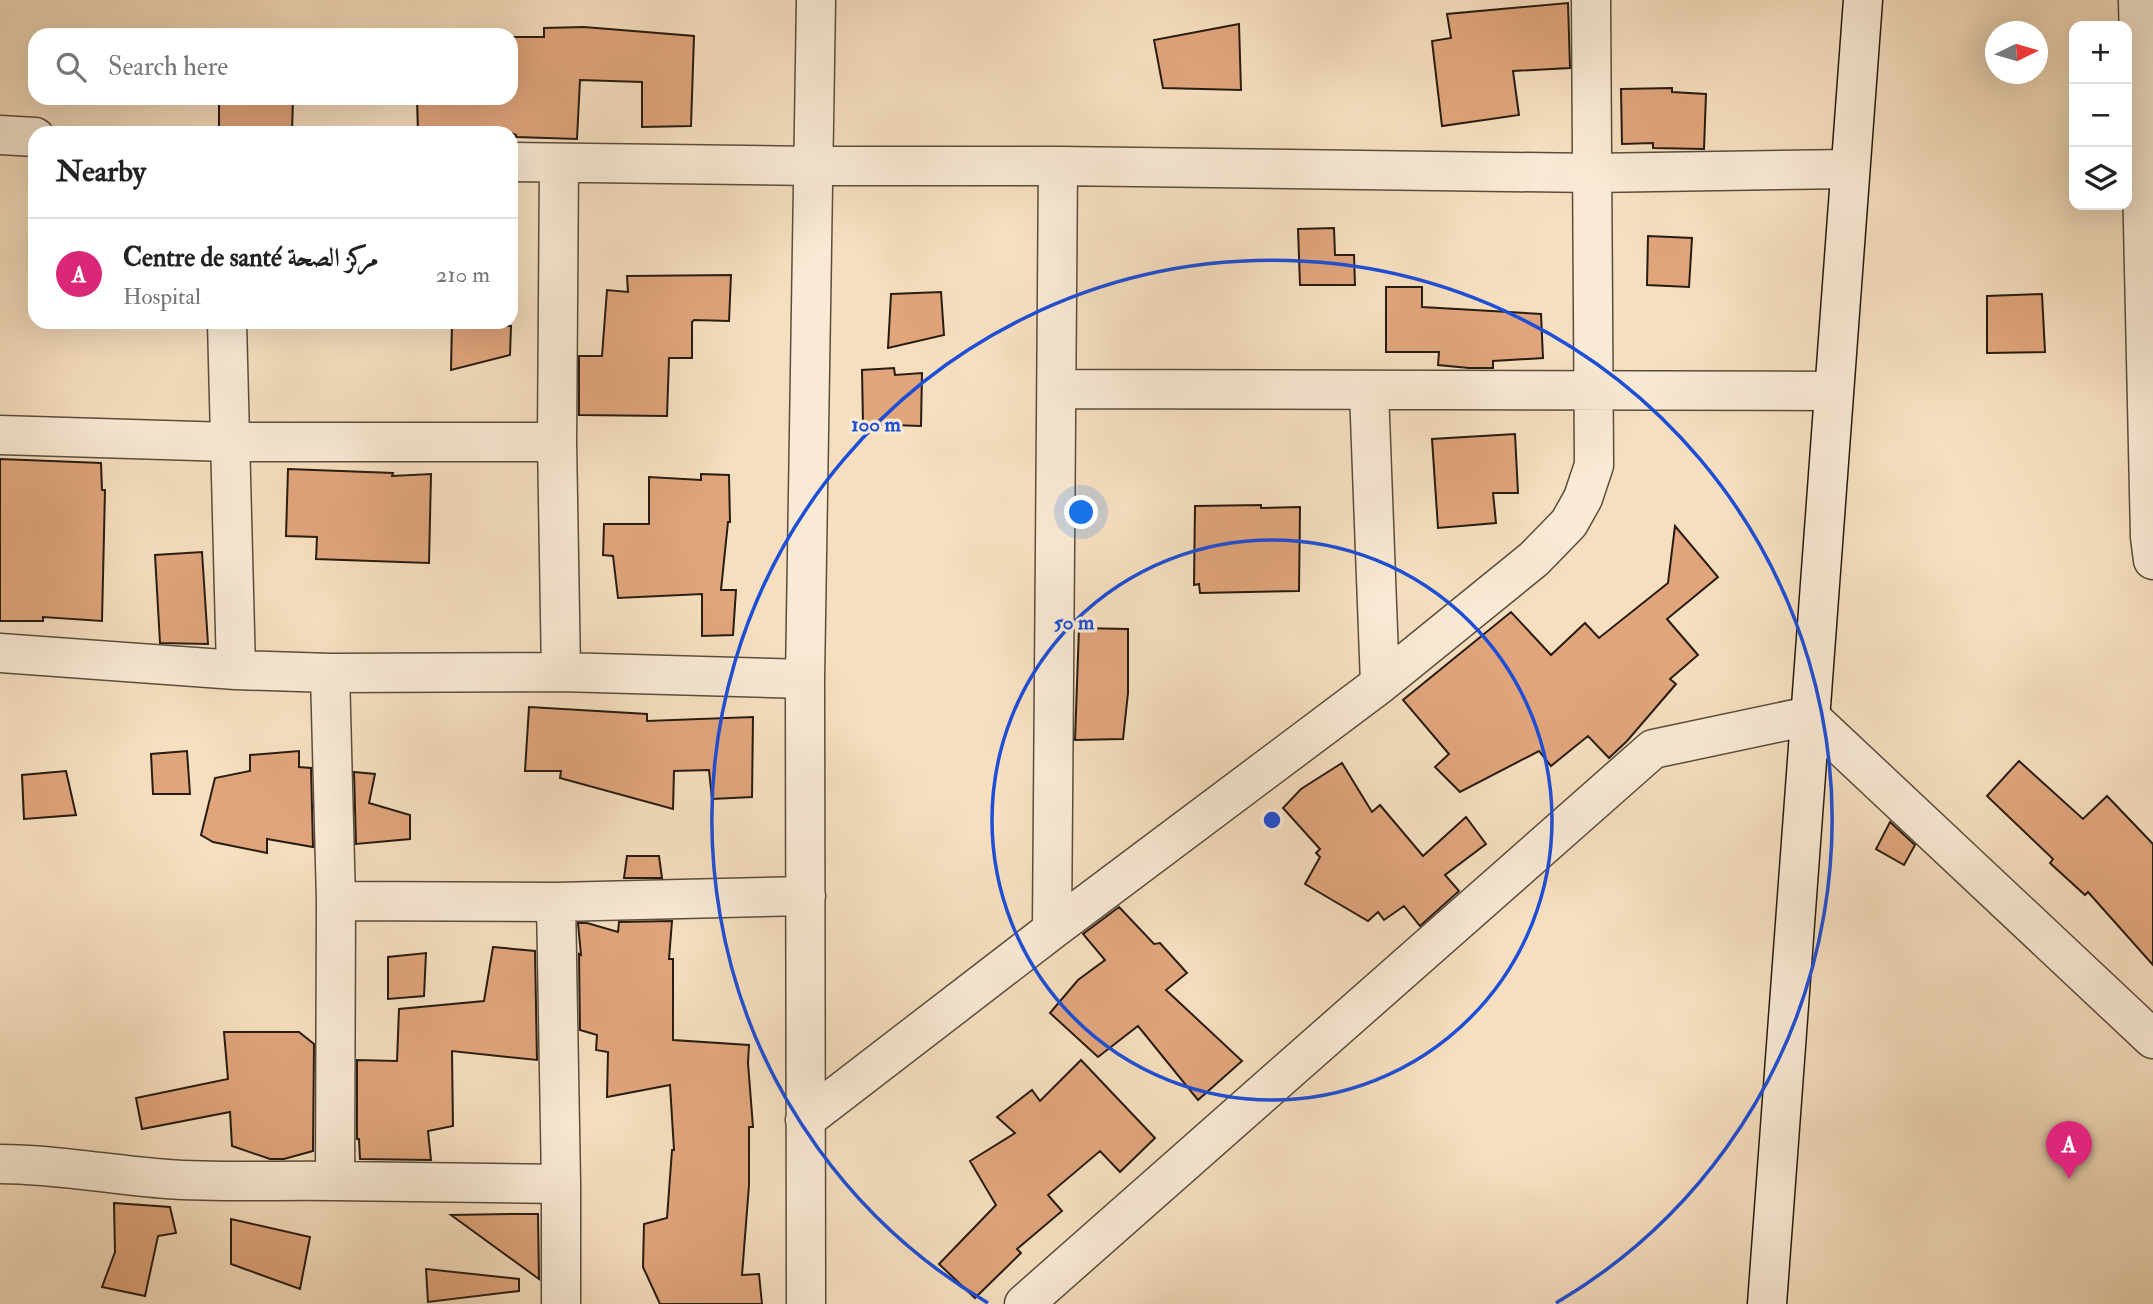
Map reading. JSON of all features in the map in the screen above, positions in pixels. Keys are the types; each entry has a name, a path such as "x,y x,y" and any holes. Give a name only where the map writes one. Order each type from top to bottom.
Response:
{"street":[{"path":"806,1304 805,679 816,0"},
{"path":"806,1119 1380,684 1534,559 1569,523 1583,498 1594,465 1591,0"},
{"path":"1767,1304 1863,0"},
{"path":"2138,0 2148,311 2150,537 2153,560"},
{"path":"0,135 28,137"},
{"path":"518,162 1592,173 1850,169"},
{"path":"559,164 557,442 561,671"},
{"path":"1052,930 1058,166"},
{"path":"227,329 236,670"},
{"path":"1057,389 1833,391"},
{"path":"1368,391 1380,684"},
{"path":"0,435 229,442 557,442"},
{"path":"0,653 236,670 330,673 561,671 805,679"},
{"path":"330,673 335,901 334,1181"},
{"path":"1809,716 2153,1040"},
{"path":"1024,1304 1653,748 1809,716"},
{"path":"335,901 556,902 806,896"},
{"path":"556,902 561,1304"},
{"path":"0,1164 55,1166 106,1174 171,1179 561,1184"}],"building":[{"path":"1568,3 1570,68 1513,71 1519,115 1442,126 1432,41 1451,38 1447,14"},
{"path":"1239,24 1241,90 1163,88 1154,40"},
{"path":"584,27 694,36 691,126 642,127 642,82 580,80 577,139 518,137 518,126 418,126 417,105 518,105 518,37 544,37 544,28"},
{"path":"1672,88 1672,92 1706,94 1704,149 1653,148 1653,143 1622,144 1621,89"},
{"path":"219,105 293,105 292,126 219,126"},
{"path":"1334,228 1335,255 1354,255 1355,285 1300,285 1298,229"},
{"path":"1648,236 1692,238 1689,287 1647,285"},
{"path":"731,275 729,321 694,320 692,358 669,358 667,416 579,415 579,356 602,356 607,290 628,292 627,276"},
{"path":"1386,287 1422,287 1422,307 1541,314 1543,358 1493,361 1493,368 1469,368 1438,365 1439,352 1386,352"},
{"path":"941,292 944,335 888,348 891,294"},
{"path":"2042,294 2045,352 1987,353 1987,296"},
{"path":"452,329 511,329 510,355 451,370"},
{"path":"894,368 895,375 922,373 921,426 863,424 862,370"},
{"path":"1515,434 1518,493 1493,493 1496,523 1438,528 1432,439"},
{"path":"0,459 101,463 102,490 105,490 102,621 43,617 43,621 0,621"},
{"path":"288,469 393,473 392,476 431,474 429,563 316,559 317,537 286,536"},
{"path":"701,474 729,475 730,522 721,590 736,590 733,635 702,636 702,594 618,598 613,556 603,555 604,524 649,524 649,477 701,480"},
{"path":"1261,505 1261,508 1300,507 1299,591 1200,593 1199,584 1194,585 1195,506"},
{"path":"1675,526 1718,577 1667,619 1698,655 1670,679 1676,684 1609,758 1588,736 1551,766 1539,751 1460,792 1435,767 1449,754 1403,700 1511,612 1551,655 1585,623 1599,638 1668,583"},
{"path":"202,552 208,644 160,643 155,555"},
{"path":"1079,628 1128,629 1128,693 1123,739 1075,740"},
{"path":"529,707 647,714 647,721 753,717 752,797 712,799 709,770 674,771 673,809 560,778 561,771 525,771"},
{"path":"187,751 190,794 153,794 151,754"},
{"path":"299,751 299,767 311,768 313,847 267,839 267,853 213,842 201,835 215,778 250,771 250,755"},
{"path":"2019,761 2083,819 2107,796 2153,844 2153,965 2088,892 2085,895 2050,863 2053,859 1987,796"},
{"path":"1342,763 1372,812 1380,805 1423,856 1466,817 1486,844 1445,875 1459,891 1420,926 1404,906 1384,920 1378,912 1368,921 1305,884 1320,857 1316,853 1320,849 1283,808 1301,789"},
{"path":"66,771 76,815 24,819 22,775"},
{"path":"354,772 375,774 369,803 410,815 410,839 356,844"},
{"path":"1890,822 1915,845 1904,865 1876,849"},
{"path":"627,856 659,856 662,878 624,878"},
{"path":"1119,907 1154,944 1160,943 1187,973 1166,990 1242,1061 1198,1100 1138,1026 1098,1057 1050,1013 1078,980 1105,960 1083,934"},
{"path":"672,921 669,959 673,959 673,1040 749,1045 753,1127 749,1127 749,1185 742,1275 759,1274 762,1304 660,1304 643,1267 644,1224 667,1218 674,1150 670,1085 607,1097 608,1052 596,1050 597,1035 580,1030 579,954 581,955 578,923 618,932 619,922"},
{"path":"493,947 535,951 537,1060 452,1051 453,1126 428,1131 431,1160 360,1159 357,1139 357,1060 397,1061 399,1009 484,1001"},
{"path":"426,953 424,996 388,999 388,957"},
{"path":"224,1032 299,1032 314,1044 313,1151 284,1159 270,1159 232,1146 230,1112 142,1129 136,1098 228,1079"},
{"path":"1081,1060 1155,1138 1120,1172 1100,1151 1048,1195 1062,1211 1017,1249 1021,1253 975,1298 939,1264 996,1205 970,1161 1015,1133 997,1117 1032,1090 1040,1101"},
{"path":"114,1203 170,1207 176,1233 158,1236 145,1296 102,1287 115,1252"},
{"path":"512,1214 538,1214 539,1279 451,1215"},
{"path":"231,1219 310,1237 300,1289 231,1264"},
{"path":"426,1269 519,1279 519,1291 428,1302"}],"place":[{"name":"Centre de santé مركز الصحة","path":"2069,1179"}]}
